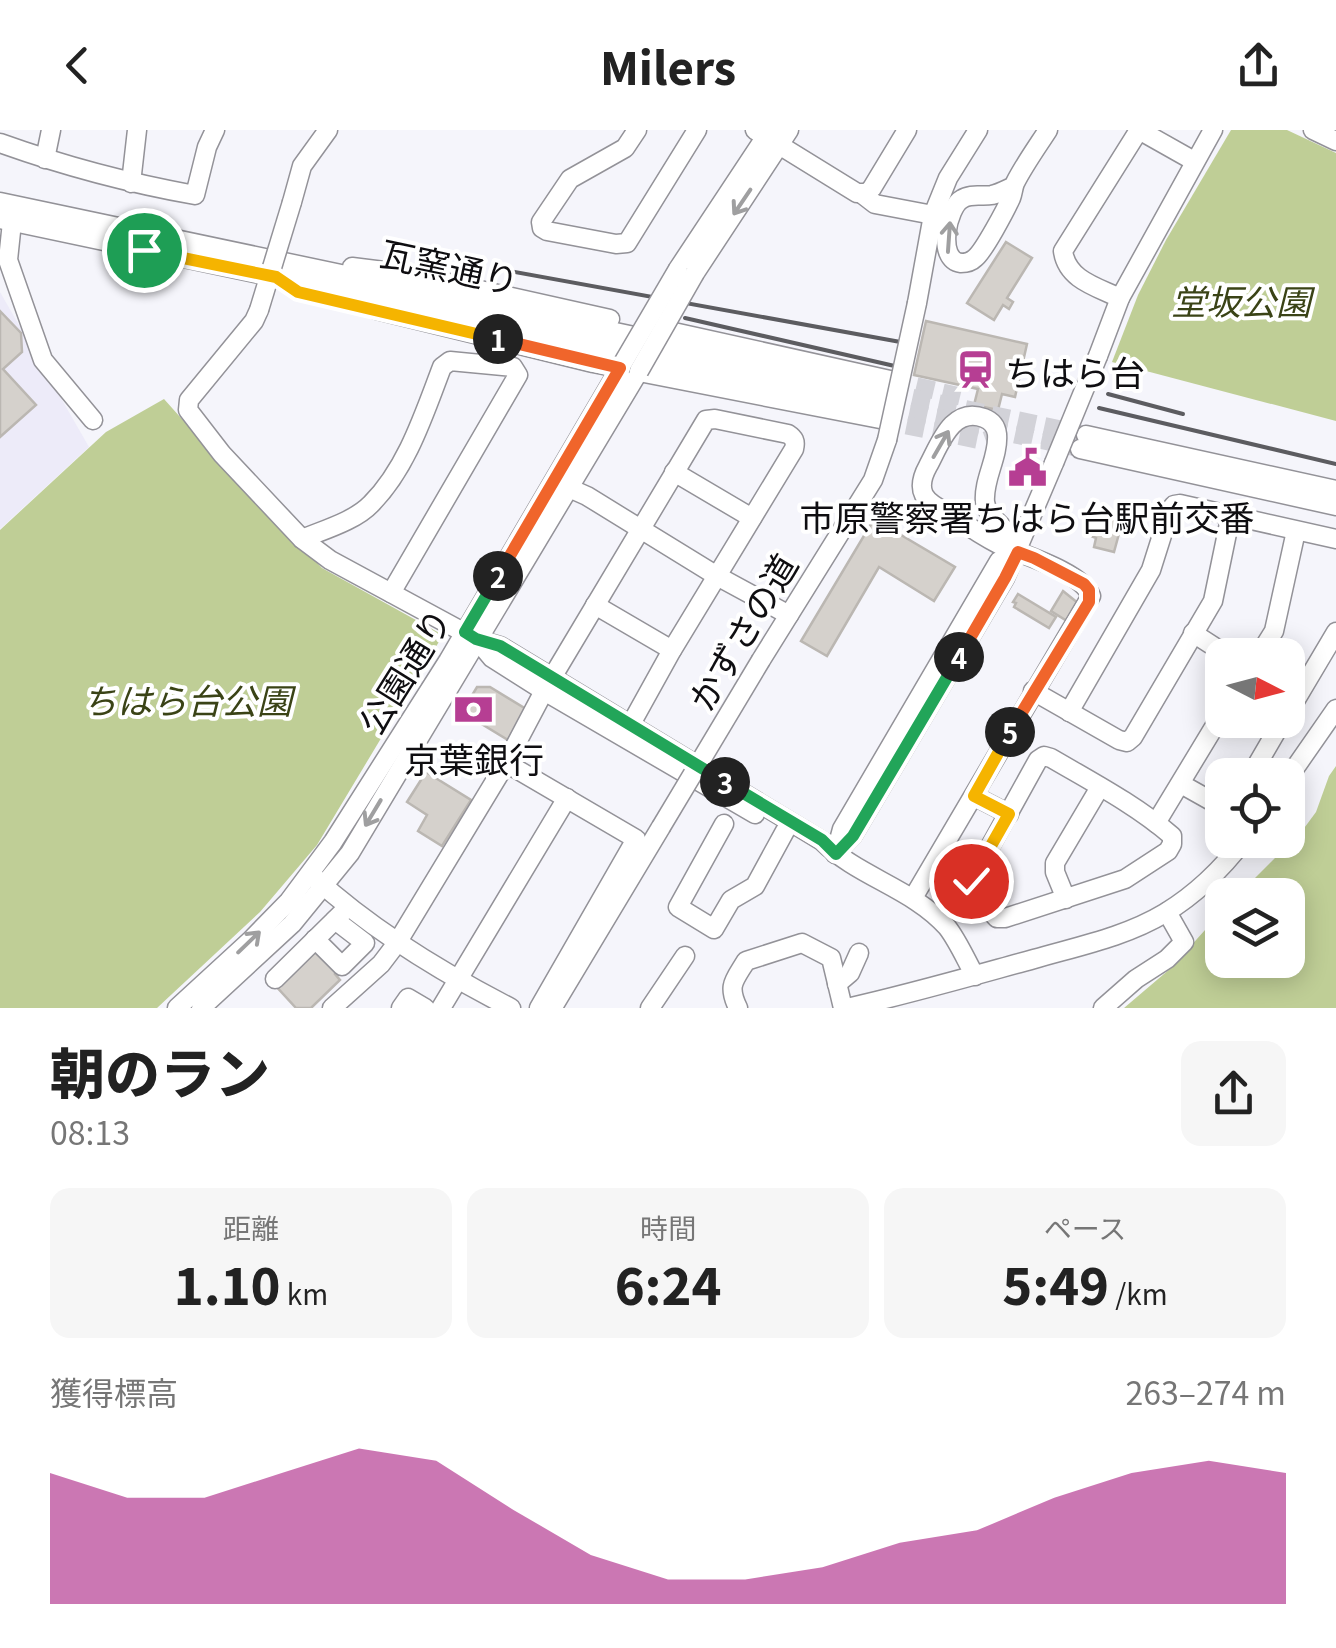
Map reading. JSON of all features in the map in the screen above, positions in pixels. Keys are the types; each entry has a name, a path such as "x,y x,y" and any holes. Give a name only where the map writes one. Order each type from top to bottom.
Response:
{"street":[{"path":"45,159 51,130"},
{"path":"131,183 138,130"},
{"path":"0,144 131,183 195,195 206,147 215,130"},
{"path":"328,130 302,166 260,310 189,400 188,410 222,454 302,540 330,560 471,636 492,658 631,724 913,898 950,930 975,976"},
{"path":"636,130 625,148 570,179 542,228 616,244 627,242 698,130"},
{"path":"862,194 872,188 907,130"},
{"name":"かずさの道","path":"552,1008 872,480 886,440 933,215 948,178 978,130"},
{"path":"1014,186 998,194 970,196 956,202 945,243 951,258 959,263 973,260 980,252 1048,130"},
{"path":"1120,298 1076,276 1065,264 1063,251 1138,130 1194,161"},
{"path":"836,854 853,836 1005,578 1120,298 1213,130"},
{"path":"1314,130 1336,142"},
{"path":"772,134 875,204 933,215"},
{"name":"公園通り","path":"177,1008 350,853 471,636 686,271 772,134"},
{"name":"瓦窯通り","path":"0,202 279,270 885,400"},
{"path":"6,220 8,260 43,360 93,420"},
{"name":"瓦窯通り","path":"6,220 279,270"},
{"path":"303,260 408,274 653,328 885,400 629,370 298,292 279,270 303,260"},
{"path":"302,540 370,506 399,466 442,367 450,362 513,367 518,375 391,594"},
{"name":"公園通り","path":"471,636 570,488 629,370"},
{"path":"913,898 1091,596 1084,584 996,543 934,505 924,494 924,472 962,416 986,418 997,430 986,508 1018,552"},
{"path":"332,1008 381,964 397,943 703,424 710,418 793,437 794,449 631,724"},
{"path":"1336,490 1083,442 1336,506"},
{"path":"674,472 752,518"},
{"path":"570,488 788,615"},
{"path":"1068,712 1150,570 1174,505 1336,539"},
{"path":"1033,692 1119,740 1127,742 1133,737 1212,600 1231,514"},
{"path":"1270,638 1296,530"},
{"path":"595,605 672,650"},
{"path":"1305,684 1336,632"},
{"path":"1194,633 1205,640"},
{"path":"548,684 785,832 819,851 836,854"},
{"path":"1302,758 1336,709"},
{"path":"1156,823 1208,738"},
{"path":"1044,756 1100,787 1172,836 1168,850 1125,879 997,918 970,889 971,881 1038,760 1044,756"},
{"path":"506,763 636,839 539,1008"},
{"path":"1181,784 1205,797"},
{"path":"1066,899 1055,863 1100,787"},
{"path":"974,796 1009,814"},
{"path":"441,1008 568,798"},
{"path":"724,824 678,907 714,928 731,900 755,886 785,832"},
{"path":"738,1008 731,986 746,961 802,943 831,958 845,1008 900,1002 1138,927 1167,912 1210,880 1229,858"},
{"path":"317,880 397,943 510,1008"},
{"name":"公園通り","path":"201,1008 279,937 317,880"},
{"path":"275,980 349,906"},
{"path":"1103,1008 1184,942 1167,912"},
{"path":"316,940 342,966 365,943 335,920"},
{"path":"837,984 850,973 859,953"},
{"path":"650,1008 685,956"},
{"path":"402,1008 408,998 425,1008"}],"shaded area":[{"path":"0,292 89,447 0,529"}],"green space":[{"name":"堂坂公園","path":"1231,130 1287,130 1336,153 1336,421 1112,362 1138,295 1166,240"},
{"name":"ちはら台公園","path":"164,399 322,568 443,635 317,845 260,912 157,1008 0,1008 0,530 106,432"},
{"path":"1336,766 1336,1008 1124,1008 1171,968 1205,930 1205,978 1305,978 1305,878 1255,878 1275,858 1305,858 1305,827 1316,812"}],"building":[{"path":"1006,242 1032,258 1007,298 1013,302 1009,309 1003,305 994,320 967,303"},
{"path":"0,311 21,333 22,352 3,369 36,405 0,437"},
{"path":"926,321 1027,344 1015,397 1002,394 998,410 974,405 978,389 914,375"},
{"path":"1097,512 1123,519 1114,552 1094,547 1096,538 1091,536"},
{"path":"874,519 955,567 934,601 879,567 827,656 801,641"},
{"path":"1063,591 1078,603 1067,621 1051,611"},
{"path":"1018,594 1056,617 1049,628 1014,607"},
{"path":"477,687 490,687 526,709 508,740 462,712"},
{"path":"426,772 471,800 442,846 418,831 427,815 407,802"},
{"path":"315,944 340,980 311,1008 296,1008 274,984"}],"tunnel":[{"path":"890,380 962,397"},
{"path":"886,392 1086,435"},
{"path":"883,406 1074,447"},
{"path":"880,420 984,441 1006,433"}],"railway":[{"path":"498,269 906,343"},
{"path":"685,318 899,367"},
{"path":"1108,394 1183,414"},
{"path":"1099,408 1336,464"}],"place":[{"name":"ちはら台","path":"975,370"},
{"name":"市原警察署ちはら台駅前交番","path":"1027,468"},
{"name":"京葉銀行","path":"474,710"}],"route":[{"path":"144,250 276,277 298,292 620,368 465,632 500,646 631,724 822,840 836,854 853,836 1018,552 1084,584 1091,596 1089,602 974,796 1009,814 971,881"}]}
